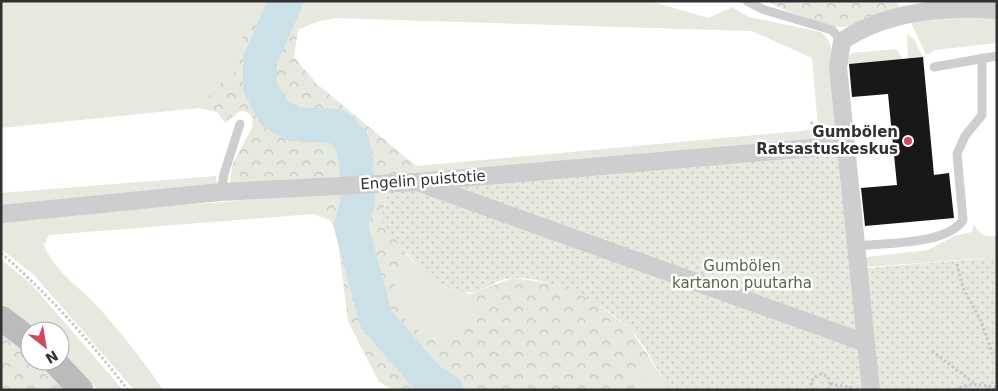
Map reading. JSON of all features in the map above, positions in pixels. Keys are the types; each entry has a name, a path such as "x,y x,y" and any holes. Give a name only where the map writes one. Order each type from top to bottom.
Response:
{"main road":[{"path":"1,318 20,332"},
{"path":"63,371 81,390"}],"street":[{"path":"871,390 838,67 842,41 862,28 912,12 997,10"},
{"name":"Engelin puistotie","path":"1,214 221,192 417,182 845,145"},
{"path":"417,182 866,343"}],"lane":[{"path":"747,1 762,8 832,30 842,41"},
{"path":"934,67 997,56"},
{"path":"856,246 936,238 958,228 963,220 957,154 965,136 982,115 982,58"},
{"path":"221,192 224,174 240,124"}],"path":[{"path":"1,253 34,282 105,360 128,390"},
{"path":"957,264 962,288 980,320 994,357"},
{"path":"932,351 974,383 997,388"},
{"path":"814,390 812,381 818,374 826,376 830,384 828,390"},
{"path":"955,390 974,383"},
{"path":"830,384 861,390"}],"green space":[{"path":"1,1 650,1 708,18 732,7 749,17 821,32 829,41 833,54 837,123 829,134 817,141 406,176 416,166 818,128 812,58 752,31 336,18 316,22 298,30 279,18 245,46 232,76 217,85 199,108 1,128"},
{"path":"766,1 896,1 901,9 862,23 839,27 813,21"},
{"path":"997,14 997,43 935,50 926,55 910,20"},
{"path":"279,18 298,30 294,57 317,84 416,166 406,176 230,186 232,165 252,128 253,118 247,112 240,111 225,123 217,112 199,108 217,85 232,76 245,46 241,27 262,19"},
{"path":"907,34 914,39 923,57 908,59"},
{"path":"896,49 903,59 848,64 847,62 848,57 852,53"},
{"name":"Gumbölen kartanon puutarha","path":"829,154 839,157 857,269 997,257 997,390 669,390 636,335 606,309 561,287 529,279 505,279 484,289 469,292 460,292 449,288 439,283 420,268 380,219 390,189"},
{"path":"216,176 217,183 211,190 1,207 1,193"},
{"path":"390,189 380,219 412,261 395,271 395,295 405,319 426,337 451,338 474,318 470,294 513,278 556,284 589,298 631,330 649,357 634,390 393,390 379,382 348,321 337,234 330,220 314,214 348,192"},
{"path":"348,192 314,214 49,235 44,245 54,263 108,318 163,390 134,390 34,275 1,249 1,221"},
{"path":"974,224 978,231 983,234 997,236 997,257 867,267 865,258 867,257 928,250 954,236 972,232"},
{"path":"1,259 33,286 63,321 25,321 1,303"},
{"path":"412,261 447,288 470,294 474,318 451,338 426,337 405,319 395,295 395,271"},
{"path":"70,329 123,390 98,390 70,361"},
{"path":"1,332 20,347 20,371 47,371 67,390 1,390"},
{"path":"649,357 669,390 634,390"}],"building":[{"path":"923,57 934,175 949,173 954,218 865,226 861,188 897,185 888,94 852,97 849,64"}],"waterway":[{"path":"286,1 260,60 260,87 274,113 293,124 337,126 352,141 356,161 358,201 351,226 376,319 428,379 446,390"}],"place":[{"name":"Gumbölen Ratsastuskeskus","path":"908,141"}]}
